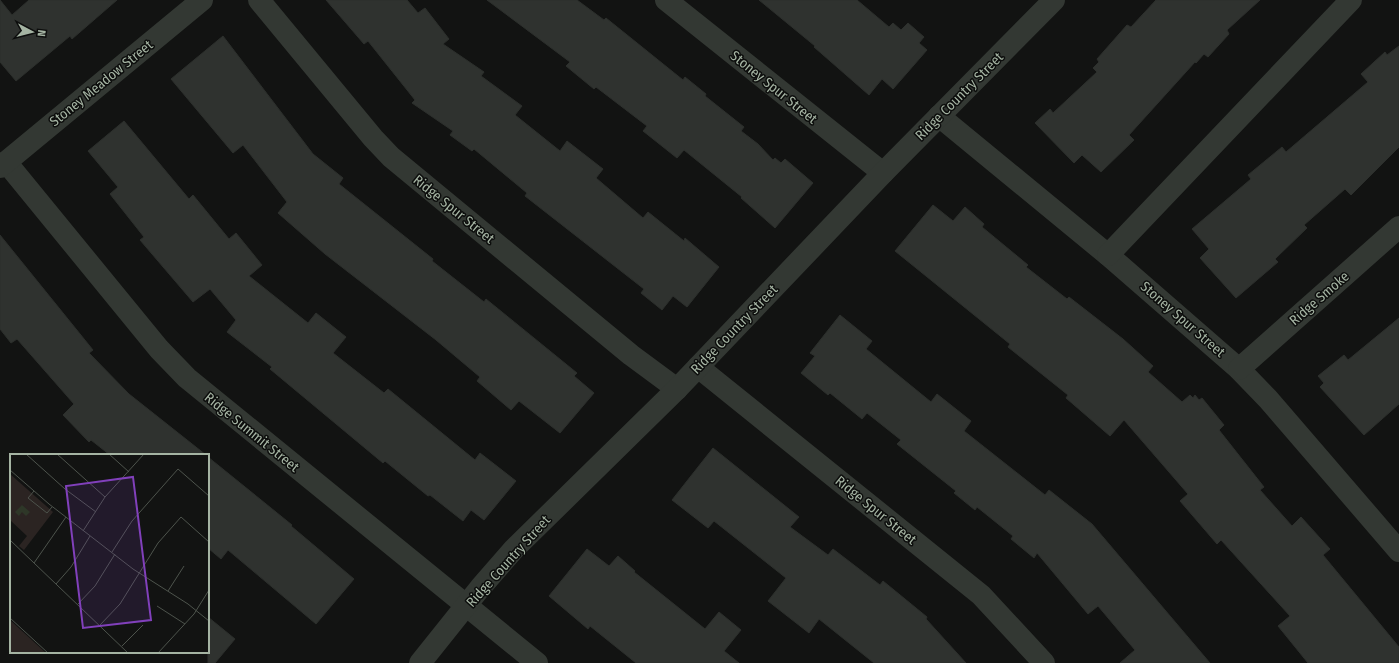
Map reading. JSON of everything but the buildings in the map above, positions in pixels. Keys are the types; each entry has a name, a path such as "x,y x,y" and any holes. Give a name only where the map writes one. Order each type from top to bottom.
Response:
{"street":[{"name":"Stoney Meadow Street","path":"3,164 202,0"},
{"name":"Ridge Spur Street","path":"259,0 372,138 391,157 631,355 677,389"},
{"name":"Stoney Spur Street","path":"666,0 883,173"},
{"name":"Ridge Country Street","path":"420,663 514,549 677,389 883,173 1054,0"},
{"path":"1108,255 1351,0"},
{"name":"Stoney Spur Street","path":"939,116 1108,255 1239,369 1268,399 1399,551"},
{"name":"Ridge Summit Street","path":"3,164 160,349 187,378 537,663"},
{"name":"Ridge Smoke","path":"1239,369 1399,227"},
{"name":"Ridge Spur Street","path":"698,367 981,595 1044,663"}]}
